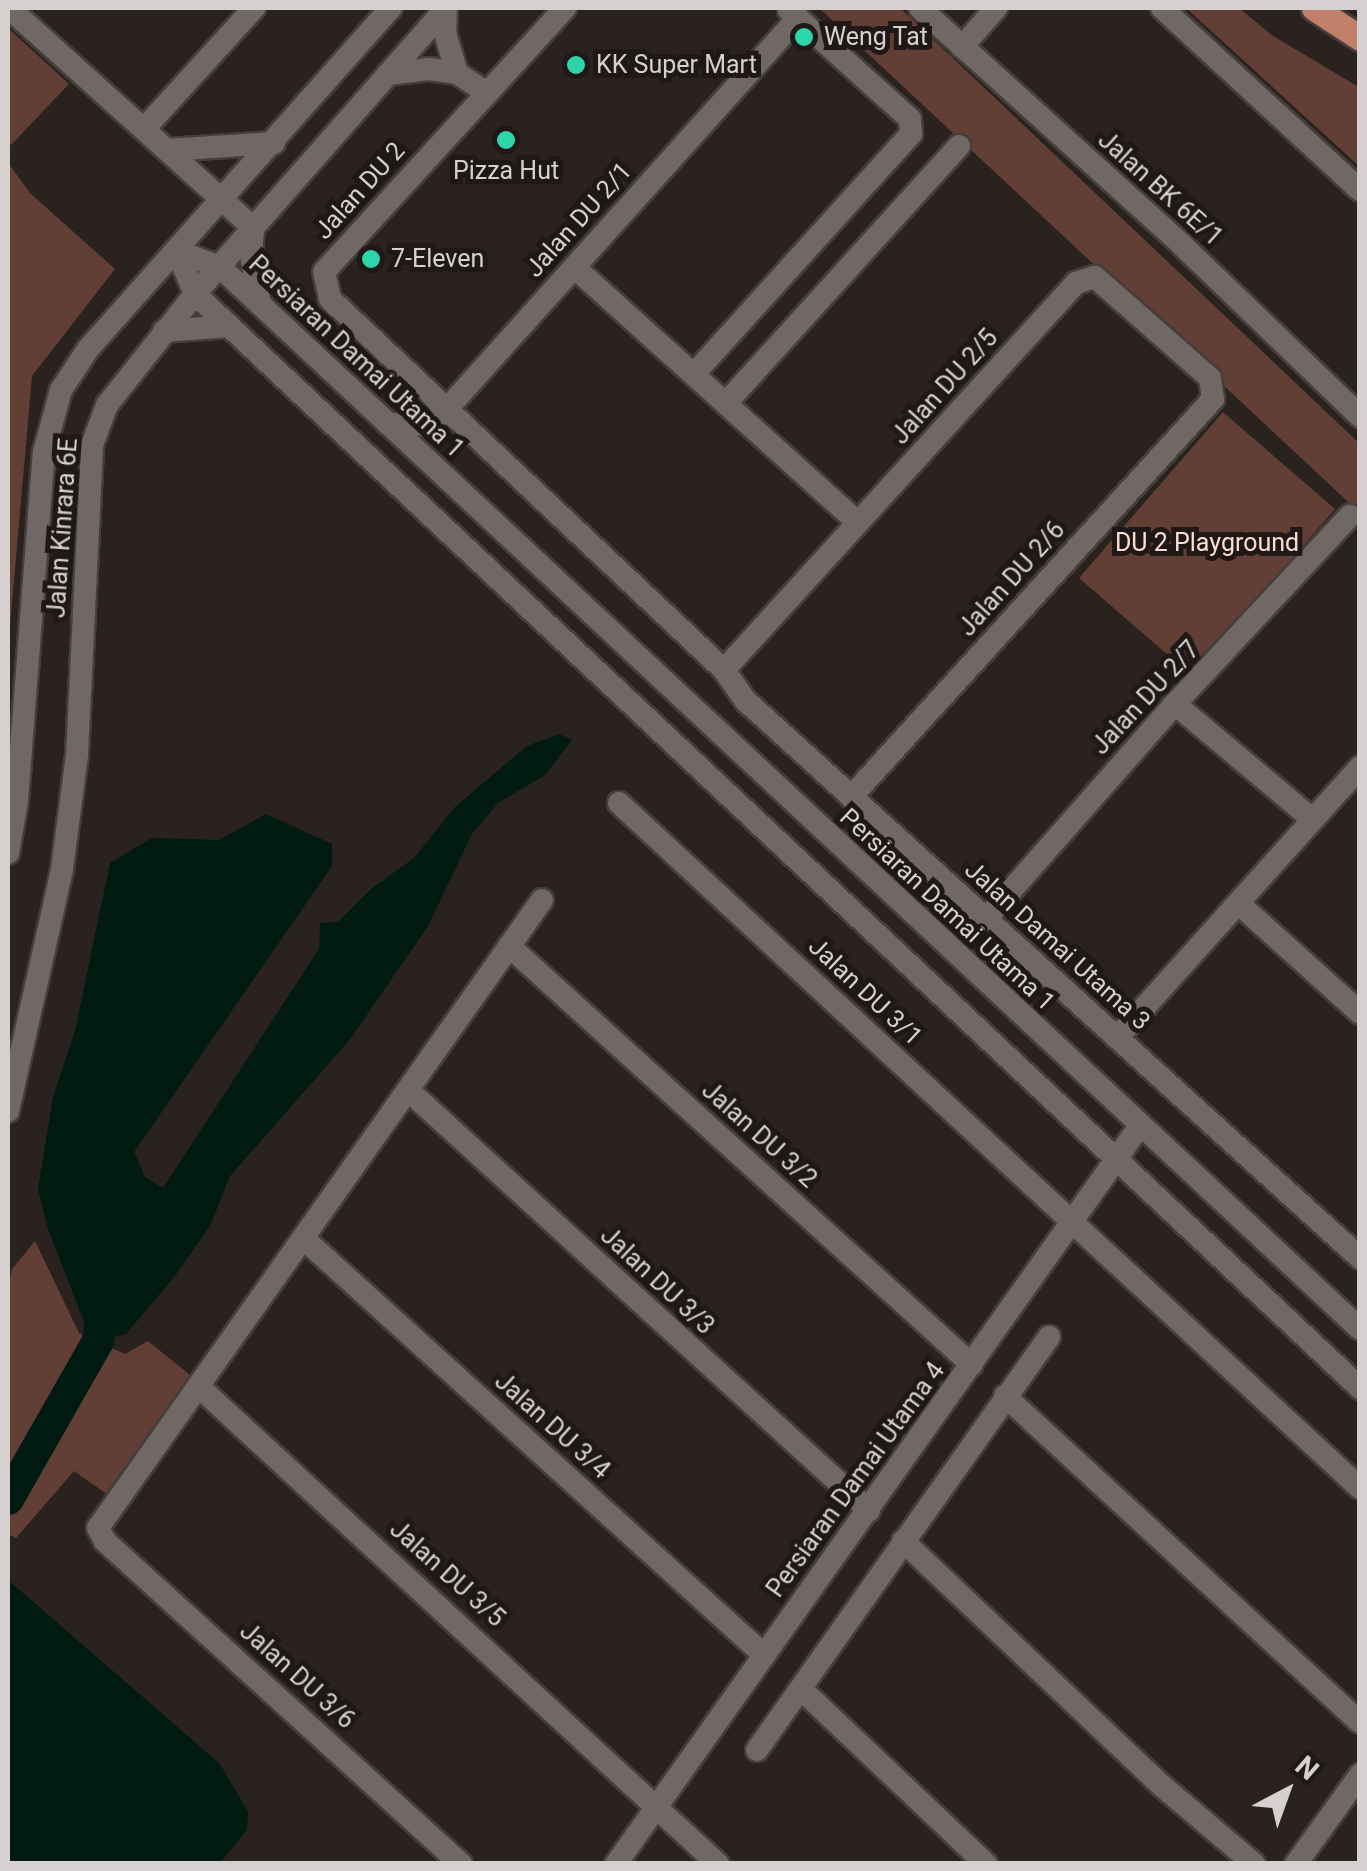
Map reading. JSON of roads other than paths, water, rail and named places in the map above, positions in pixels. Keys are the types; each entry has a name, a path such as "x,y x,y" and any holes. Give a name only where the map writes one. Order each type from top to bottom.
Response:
{"main road":[{"path":"1314,8 1360,38"}],"street":[{"path":"9,8 254,228 250,255 261,306"},
{"path":"144,130 254,8"},
{"name":"Jalan Kinrara 6E","path":"8,853 17,800 44,452 62,390 88,348 391,8"},
{"path":"446,8 445,33 457,72"},
{"name":"Jalan Kinrara 6E","path":"8,1111 51,927 70,812 77,755 92,445 107,405 195,294 446,8"},
{"name":"Jalan DU 2","path":"446,410 330,299 324,272 564,8"},
{"name":"Jalan BK 6E/1","path":"920,8 1182,245 1360,416"},
{"path":"962,47 996,8"},
{"path":"1162,8 1360,190"},
{"path":"694,374 911,134 910,119 792,13"},
{"name":"Jalan DU 2/1","path":"446,410 792,13"},
{"path":"388,74 457,72 486,93"},
{"path":"167,150 274,143"},
{"path":"726,403 959,146"},
{"path":"176,251 195,294 1360,1388"},
{"name":"Persiaran Damai Utama 1","path":"176,251 220,267 1360,1329"},
{"path":"574,267 858,523"},
{"name":"Jalan DU 2/5","path":"724,670 1076,284 1094,278 1210,378 1213,399"},
{"path":"164,331 230,326"},
{"name":"Jalan DU 2/6","path":"851,796 1213,399"},
{"path":"387,424 430,425 446,410"},
{"path":"443,476 435,443 446,410"},
{"name":"Jalan Damai Utama 3","path":"446,410 724,670 746,700 1360,1258"},
{"name":"Jalan DU 2/7","path":"986,918 1175,704 1350,516"},
{"path":"1175,704 1312,819"},
{"path":"1118,1038 1312,819 1357,774"},
{"name":"Jalan DU 3/1","path":"619,802 1360,1488"},
{"path":"198,1386 542,900"},
{"path":"1238,903 1360,1013"},
{"name":"Jalan DU 3/2","path":"508,946 972,1365"},
{"name":"Jalan DU 3/3","path":"408,1090 869,1510"},
{"name":"Persiaran Damai Utama 4","path":"616,1864 1139,1126"},
{"name":"Jalan DU 3/4","path":"303,1238 764,1656"},
{"path":"758,1750 1049,1337"},
{"name":"Jalan DU 3/6","path":"198,1386 98,1528 105,1541 461,1864"},
{"name":"Jalan DU 3/5","path":"198,1386 658,1804 703,1858"},
{"path":"1005,1396 1360,1722"},
{"path":"903,1541 1161,1785 1254,1864"},
{"path":"801,1690 986,1864"},
{"path":"1296,1864 1360,1775"}],"waterway":[{"path":"8,1499 98,1341 104,1298"}],"place":[{"name":"Weng Tat","path":"804,37"},
{"name":"KK Super Mart","path":"576,65"},
{"name":"Pizza Hut","path":"506,140"},
{"name":"7-Eleven","path":"371,259"}],"park label":[{"name":"DU 2 Playground","path":"1207,543"}]}
